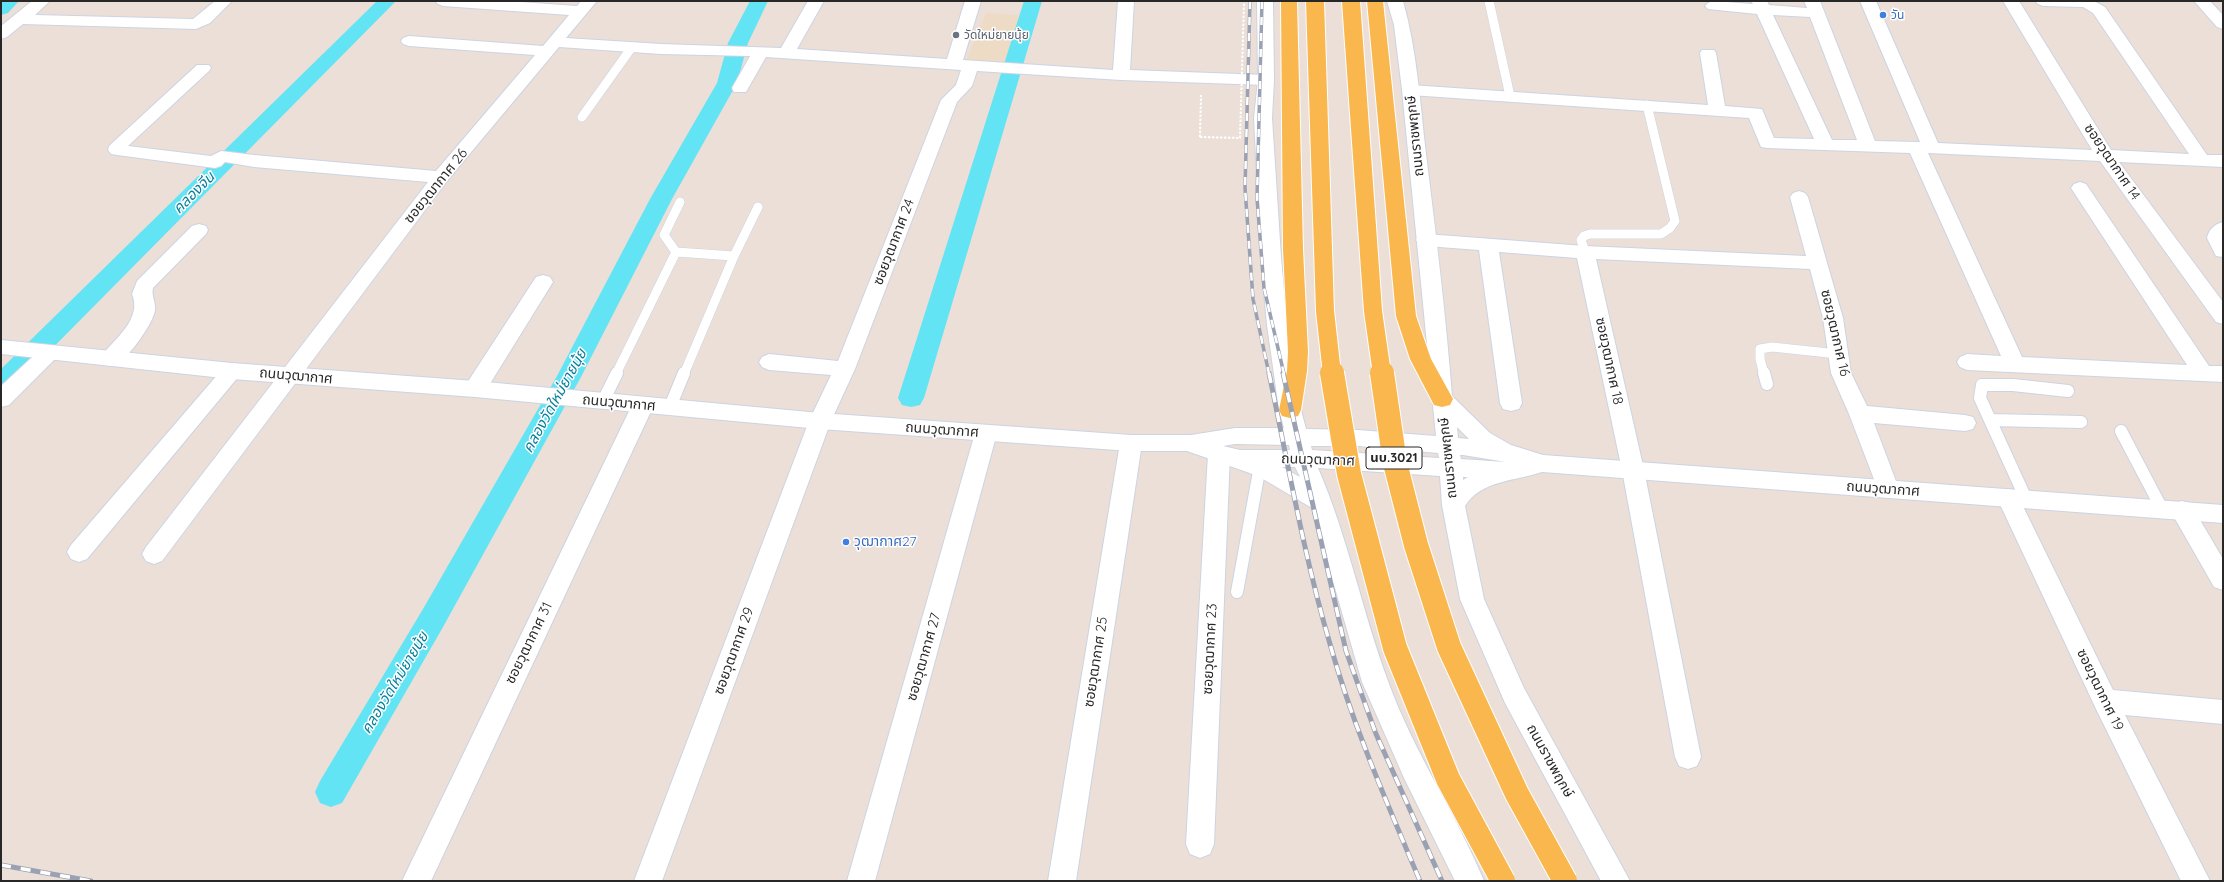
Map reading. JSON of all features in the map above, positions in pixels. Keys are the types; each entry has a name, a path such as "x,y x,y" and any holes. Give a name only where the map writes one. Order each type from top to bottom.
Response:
{"main road":[{"path":"1289,1 1290,107 1298,352 1297,371 1290,410"},
{"name":"นบ.3021","path":"1315,1 1325,311 1334,389 1349,474 1367,548 1395,648 1448,779 1503,881"},
{"name":"นบ.3021","path":"1351,1 1372,311 1395,463 1416,545 1449,647 1517,794 1565,881"},
{"path":"1375,1 1406,316 1414,348 1424,370 1442,399"}],"street":[{"path":"1,34 42,1"},
{"path":"21,19 196,24 204,20 224,1"},
{"path":"443,1 585,6"},
{"path":"786,54 816,1"},
{"name":"ซอยวุฒากาศ 24","path":"820,421 845,369 949,100 962,91 965,85 962,65 973,1"},
{"path":"1120,75 1126,1"},
{"path":"1266,1 1266,80 1263,118 1272,272 1277,325 1290,410 1301,447 1322,502 1376,682 1413,769 1470,881"},
{"name":"ถนนราชพฤกษ์","path":"1395,1 1402,25 1410,90 1437,333 1442,399 1449,446 1453,505 1472,599 1514,695 1616,881"},
{"path":"1868,1 1923,147 2015,364"},
{"name":"ซอยวุฒากาศ 14","path":"2011,1 2105,156 2223,317"},
{"path":"2043,1 2086,3 2099,10 2202,160"},
{"path":"2202,1 2223,24"},
{"path":"1713,6 1761,5 1814,7 1868,146"},
{"path":"1761,5 1826,145"},
{"name":"ซอยวุฒากาศ 26","path":"154,554 441,177 585,6"},
{"path":"409,41 552,47 632,47 753,52 1120,75 1266,80"},
{"path":"740,88 753,52"},
{"path":"1708,53 1717,110"},
{"path":"203,68 116,148 119,151 215,162 221,156 254,161 441,177"},
{"path":"1410,90 1756,113 1767,143 1923,147 2223,161"},
{"path":"2080,188 2203,373"},
{"name":"ซอยวุฒากาศ 16","path":"1799,197 1833,318 1841,373 1860,414 1888,489"},
{"path":"2223,228 2216,238 2223,251"},
{"path":"110,359 138,326 146,310 145,299 142,294 144,286 199,230"},
{"path":"1426,240 1585,252 1818,263"},
{"path":"1488,245 1511,403"},
{"name":"ซอยวุฒากาศ 18","path":"1585,252 1633,470 1688,757"},
{"path":"475,390 543,282"},
{"name":"ถนนวุฒากาศ","path":"1,347 232,371 573,398 820,421 1131,443 1190,443 1235,436 1301,447 1451,468 1508,462 1543,464 2223,514"},
{"path":"1,399 41,352"},
{"path":"769,362 845,369"},
{"path":"1967,362 2223,374"},
{"path":"79,552 232,371"},
{"path":"1442,399 1482,439 1508,462 1463,490 1453,505"},
{"name":"ซอยวุฒากาศ 31","path":"416,881 643,405"},
{"path":"1235,436 1266,426 1290,410"},
{"path":"1860,414 1965,424"},
{"name":"ซอยวุฒากาศ 29","path":"648,881 820,421"},
{"name":"ซอยวุฒากาศ 27","path":"861,881 986,433"},
{"name":"ถนนวุฒากาศ","path":"1190,443 1240,460 1301,447 1358,438 1449,446 1508,462"},
{"name":"ซอยวุฒากาศ 25","path":"1062,881 1131,443"},
{"path":"1240,460 1301,487 1322,502"},
{"name":"ซอยวุฒากาศ 23","path":"1200,844 1240,460"},
{"name":"ซอยวุฒากาศ 19","path":"2017,498 2105,701 2196,881"},
{"path":"2172,510 2223,580"},
{"path":"2105,701 2223,712"}],"lane":[{"path":"1489,1 1510,96"},
{"path":"582,117 632,47"},
{"path":"1585,252 1581,240 1584,236 1590,234 1661,234 1670,228 1675,221 1647,105"},
{"path":"676,252 664,235 665,230 680,202"},
{"path":"670,407 734,256 758,207"},
{"path":"676,252 734,256"},
{"path":"603,401 676,252"},
{"path":"1767,384 1760,360 1760,349 1772,347 1838,354"},
{"path":"2017,498 1990,420 1980,398 1980,388 1982,385 2013,385 2068,391"},
{"path":"1990,420 2081,422"},
{"path":"2121,431 2172,510"},
{"path":"1237,592 1240,460"}],"path":[{"path":"1202,88 1200,137 1240,138 1244,1"}],"shaded area":[{"path":"986,13 1029,16 1012,67 965,63"}],"waterway":[{"path":"1,9 10,1"},
{"name":"คลองจีน","path":"1,384 387,1"},
{"name":"คลองวัดใหม่ยายนุ้ย","path":"331,792 433,618 569,377 661,199 727,83 738,43 759,1"},
{"path":"911,398 1033,1"}],"railway":[{"path":"1250,1 1245,188 1253,299 1269,374"},
{"path":"1262,1 1257,198 1264,288 1284,374"},
{"path":"1269,373 1304,544 1339,675 1383,793 1420,881"},
{"path":"1283,373 1346,651 1376,734 1442,881"},
{"path":"1,865 91,881"}],"place":[{"name":"วัน","path":"1883,15"},
{"name":"วัดใหม่ยายนุ้ย","path":"956,35"},
{"name":"วุฒากาศ27","path":"846,542"}]}
